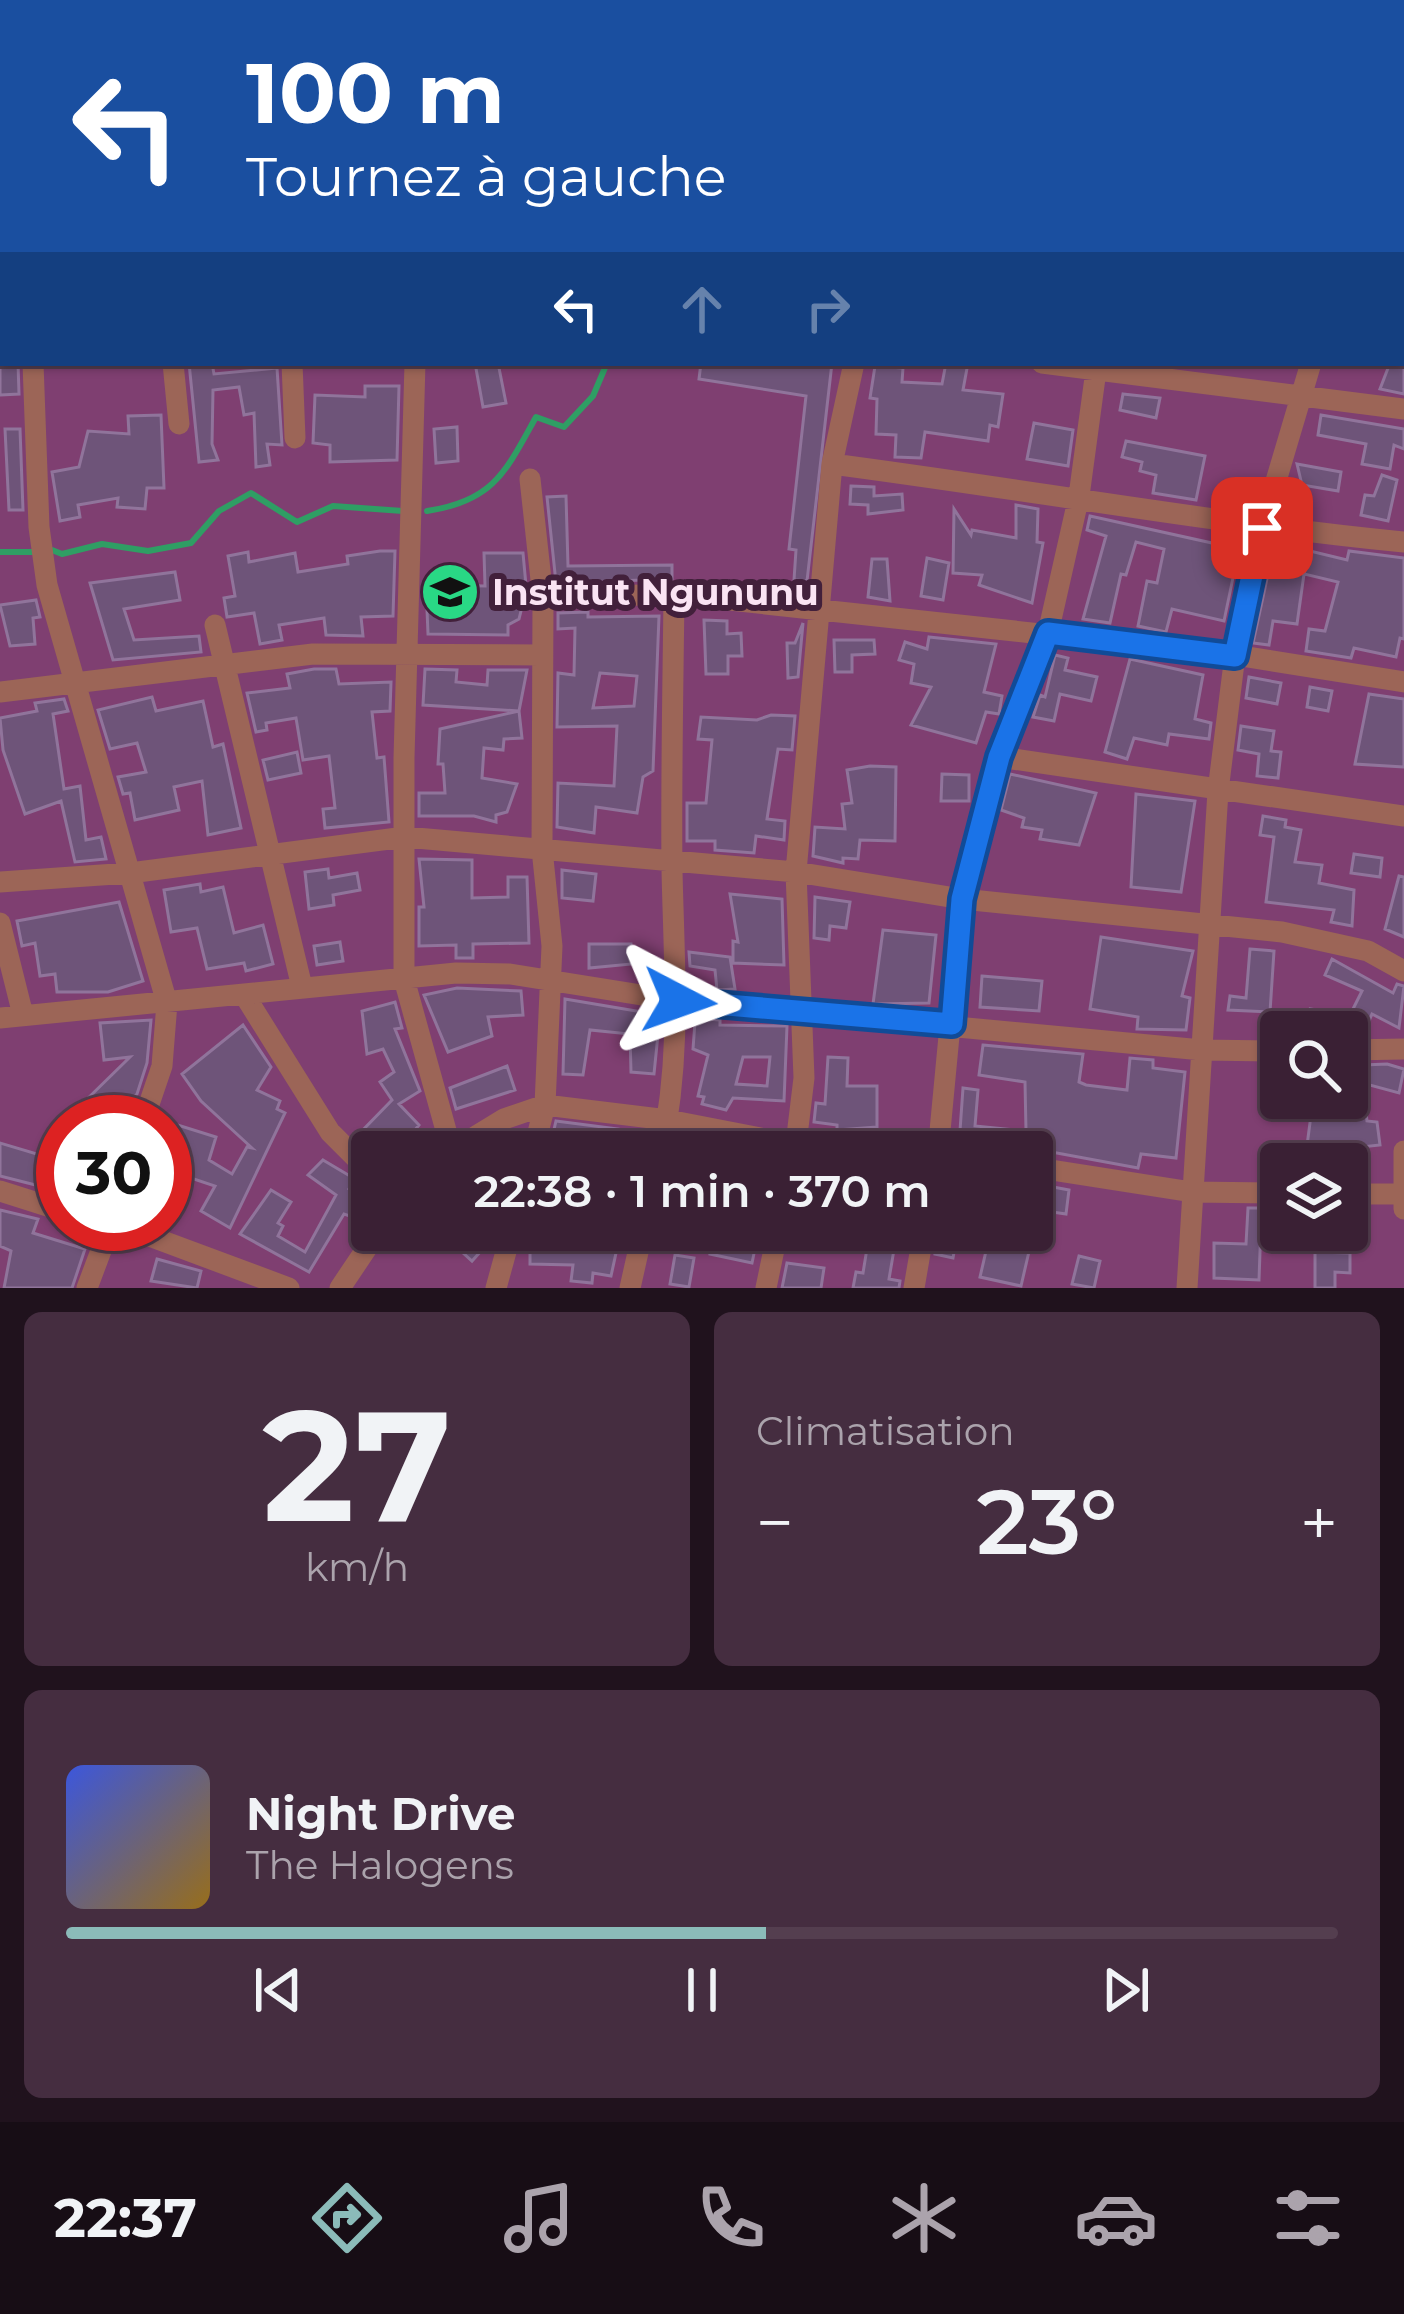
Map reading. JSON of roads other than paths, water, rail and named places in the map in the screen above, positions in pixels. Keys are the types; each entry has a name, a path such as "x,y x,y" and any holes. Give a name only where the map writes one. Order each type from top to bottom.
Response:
{"street":[{"path":"33,366 39,527 47,585 100,787 130,873 166,1004 162,1066 152,1095"},
{"path":"173,366 178,424"},
{"path":"292,366 295,438"},
{"path":"415,366 404,979 446,1131"},
{"path":"797,1131 804,1078 796,872 823,609 832,464 853,366"},
{"path":"1187,1288 1214,927 1218,791 1235,656 1262,528 1310,366"},
{"path":"941,1131 962,899 999,757 1048,633 1079,496 1097,367 1404,409"},
{"path":"832,464 1079,496 1262,528 1404,542"},
{"path":"530,479 542,598 542,850 552,946 546,981 545,1106 538,1131"},
{"path":"666,1131 679,1001 672,864 674,594"},
{"path":"542,598 674,594 1048,633 1404,682"},
{"path":"214,625 302,987"},
{"path":"0,692 313,654 542,655"},
{"path":"999,757 1404,816"},
{"path":"0,882 130,873 268,851 404,837 796,872 962,899 1282,932 1368,951 1404,971"},
{"path":"0,922 12,1017 302,987 510,974 679,1001 1260,1051"},
{"path":"245,996 330,1132 351,1153"},
{"path":"1368,1050 1404,1049"},
{"path":"485,1131 504,1119 545,1106 668,1120 716,1131"},
{"path":"1368,1192 1403,1190 1404,1151"},
{"path":"1053,1170 1192,1192 1260,1193"},
{"path":"0,1191 36,1202"},
{"path":"87,1288 103,1251"},
{"path":"188,1251 290,1288"},
{"path":"340,1288 365,1251"},
{"path":"496,1288 506,1251"},
{"path":"631,1288 639,1251"},
{"path":"766,1288 774,1251"},
{"path":"914,1288 920,1251"}],"waterway":[{"path":"427,511 468,500 495,481 536,417 564,427 593,396 606,366"},
{"path":"52,550 62,554 102,544 148,551 191,543 219,511 251,493 297,522 333,506 403,511"},
{"path":"0,552 32,552"}],"place":[{"name":"Institut Ngununu","path":"450,592"}]}
